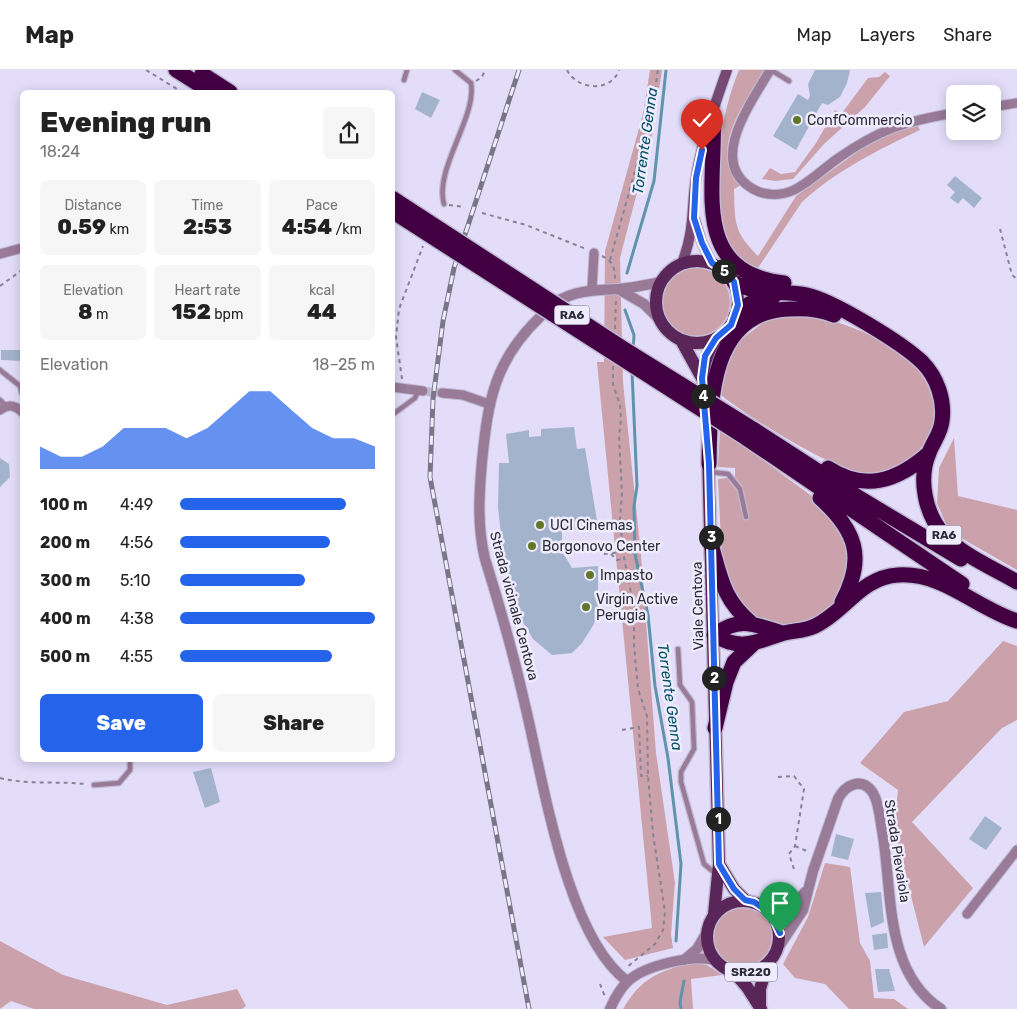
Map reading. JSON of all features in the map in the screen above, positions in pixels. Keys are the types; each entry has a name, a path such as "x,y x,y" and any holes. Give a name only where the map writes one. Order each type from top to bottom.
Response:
{"highway":[{"path":"176,70 208,90"},
{"path":"195,70 227,90"},
{"path":"713,116 712,195 715,229 720,246 743,272 766,281 792,284 824,294 864,323 910,352 932,373 942,402 942,422 928,454 911,469 900,475 871,482 855,480 834,472 778,438 751,437"},
{"name":"RA6","path":"395,200 624,349 937,568 1017,617"},
{"name":"RA6","path":"395,213 751,437 861,499 941,548 993,577 1017,587"},
{"path":"734,282 753,291 810,296 864,323"},
{"path":"736,316 748,304 786,293"},
{"path":"709,468 710,429 716,375 724,350 743,326 768,312 795,309 824,311 845,319 864,323"},
{"path":"751,437 771,461 832,509 847,528 856,558 855,573 839,608"},
{"name":"RA6","path":"928,454 924,482 926,502 934,522 953,543 1017,582"},
{"path":"711,544 724,589 735,609 751,623 782,633"},
{"path":"751,623 725,626 714,635 733,645 753,644 782,633 799,632 816,626 876,581 896,575 914,575 930,578 1000,616 1017,621"},
{"path":"715,728 726,682 734,662 753,644"}],"main road":[{"path":"682,263 689,246 694,218 696,178 702,150 727,70"},
{"path":"694,218 702,243 712,263"},
{"path":"697,260 712,263 728,274 734,282 738,299 736,316 724,332 716,338 705,342 693,343 681,340 672,335 659,319 656,300 660,282 673,268 682,263 697,260"},
{"path":"702,378 705,356 716,338"},
{"path":"681,340 702,378"},
{"name":"Viale Centova","path":"702,378 709,468 714,635 719,870 714,914"},
{"name":"Viale Centova","path":"719,870 745,900"},
{"path":"714,914 731,902 745,900"},
{"name":"SR220","path":"714,914 707,932 709,948 716,961 734,972 754,971 767,965 778,948 778,926 765,907 745,900"},
{"path":"760,1008 760,990 767,965"},
{"path":"734,972 760,1008"}],"street":[{"path":"770,70 737,131 732,159 736,172 747,185 767,194 776,195 794,190 883,130 905,122 946,115"},
{"path":"1001,106 1017,103"},
{"path":"0,254 20,249"},
{"path":"592,289 594,253"},
{"name":"Strada vicinale Centova","path":"627,982 617,974 588,928 575,901 562,861 518,677 481,540 478,506 488,404 502,366 527,329 556,302 592,289 616,290 660,282"},
{"path":"616,290 644,304 659,319"},
{"path":"395,387 420,391"},
{"path":"442,393 462,395 488,404"},
{"path":"2,405 13,406 20,410"},
{"name":"Strada Pievaiola","path":"807,890 843,790 852,784 861,784 867,787 873,794 877,804 885,848 892,912 904,966 914,984 928,1001 940,1009"},
{"path":"967,914 1017,850"},
{"name":"SR220","path":"765,907 786,910 797,903 807,890"},
{"name":"SR220","path":"778,948 803,910 807,890"},
{"name":"SR220","path":"684,960 697,950 707,932"},
{"name":"SR220","path":"607,1006 627,982 645,971 698,958 716,961"}],"lane":[{"path":"404,80 407,70"},
{"path":"444,204 443,184 466,116 472,88 471,83 455,70"},
{"path":"770,70 789,81"},
{"path":"0,370 20,386"},
{"path":"395,413 415,398 420,391"},
{"path":"709,468 728,474 740,489 746,517"},
{"path":"678,649 680,685 692,702 694,749 681,772 682,782 704,864 719,870"},
{"path":"94,785 119,784 130,770 130,762"}],"path":[{"path":"146,70 179,90"},
{"path":"471,83 479,80 485,70"},
{"path":"567,70 572,79 592,86 603,86 616,78 619,70"},
{"path":"614,333 615,269 610,260 652,111 658,70"},
{"path":"444,204 464,207"},
{"path":"482,213 526,225 594,253"},
{"path":"1000,229 1012,275 1017,279"},
{"path":"404,388 396,337 399,309 425,242"},
{"path":"0,286 20,271"},
{"path":"613,360 613,384 620,405 621,420 619,436 622,494 620,519 623,552 634,608 634,645 638,689 647,716 648,776 653,834 665,921 655,944 617,974"},
{"path":"604,554 623,552"},
{"path":"611,554 617,560 624,559"},
{"path":"622,730 639,727 641,776 648,776"},
{"path":"778,777 794,776 804,789 795,846 790,854 794,869"},
{"path":"0,778 15,782 59,781 94,785"},
{"path":"795,846 818,856"},
{"path":"600,984 607,1006"}],"shaded area":[{"path":"650,70 662,70 653,131 620,258 623,382 641,555 656,753 675,883 671,934 673,948 625,960 603,937 652,928 597,362 604,362 605,251 643,114"},
{"path":"739,70 764,70 739,112 728,142 728,157 731,171 741,185 734,189 737,226 744,240 758,256 796,196 864,147 892,133 918,126 920,130 873,153 844,170 802,202 756,271 731,250 722,227 718,206 718,158 721,134 726,110"},
{"path":"885,72 890,76 865,107 824,144 793,179 775,181 762,179 770,168 781,174 795,172 816,143 835,110 842,113 868,78 879,77"},
{"path":"696,268 709,271 720,278 727,289 730,302 727,315 720,326 709,333 696,336 683,333 672,326 665,315 662,302 665,289 672,278 683,271"},
{"path":"804,313 844,325 885,343 903,355 918,370 928,387 934,407 934,424 925,443 912,458 900,467 887,473 873,476 859,474 841,467 772,430 721,395 726,362 739,341 768,319"},
{"path":"720,428 817,500 844,530 850,556 848,584 830,609 803,624 773,626 750,614 733,597 722,561 718,479 735,477 735,468 718,467"},
{"path":"954,438 958,496 1017,510 1017,570 949,531 937,503 939,468"},
{"path":"1003,641 1017,646 1017,720 1002,728 912,822 973,888 924,947 894,829 898,790 860,763 904,712 948,701"},
{"path":"825,863 850,867 860,943 870,961 874,998 894,999 908,1009 849,1009 825,984 795,978 783,964 808,917"},
{"path":"743,908 759,913 767,921 772,937 767,953 759,961 743,966 727,961 719,953 714,937 719,921 727,913"},
{"path":"0,941 63,975 167,1005 237,989 246,1006 242,1009 34,1009 11,1001 0,1009"},
{"path":"691,962 707,965 722,975 691,979 693,1009 623,1009 637,990 651,978 669,969"}],"building":[{"name":"ConfCommercio","path":"815,70 850,70 847,83 840,97 828,105 822,103 796,150 773,136 798,94 808,100 810,96 808,84"},
{"path":"422,92 440,100 431,118 415,109"},
{"path":"955,176 982,198 974,208 963,198 958,204 950,198 955,192 947,185"},
{"path":"1,350 20,350 20,361 1,360"},
{"name":"Borgonovo Center","path":"574,427 577,449 585,448 598,527 562,531 562,551 572,568 598,566 598,608 594,624 582,643 572,653 552,655 533,639 521,619 504,563 498,507 499,463 509,463 506,434 529,430 529,437 541,436 541,429"},
{"path":"0,458 9,464 10,477 0,487"},
{"path":"211,768 220,802 205,808 193,772"},
{"path":"985,816 1002,828 986,850 969,839"},
{"path":"836,834 854,839 848,860 831,856"},
{"path":"881,892 884,922 871,928 865,893"},
{"path":"887,933 888,948 874,950 872,935"},
{"path":"875,969 889,969 895,991 878,992"}],"waterway":[{"name":"Torrente Genna","path":"627,273 654,181 666,70"},
{"name":"Torrente Genna","path":"625,310 634,335 633,350"},
{"name":"Torrente Genna","path":"632,371 637,486 634,506 635,554 648,615 655,686 668,758 681,864 676,941"},
{"name":"Torrente Genna","path":"681,1009 680,1002 684,981"}],"tunnel":[{"path":"423,391 442,393"}],"railway":[{"path":"519,70 454,268 443,321 433,399 430,477 529,1009"}],"place":[{"name":"ConfCommercio","path":"797,120"},
{"name":"UCI Cinemas","path":"540,525"},
{"name":"Borgonovo Center","path":"532,546"},
{"name":"Impasto","path":"590,575"},
{"name":"Virgin Active Perugia","path":"586,607"}],"route":[{"path":"702,150 696,178 694,218 702,243 712,263 728,274 734,282 738,293 736,316 731,325 716,338 705,356 702,378 709,464 719,864 726,878 745,900 765,907 771,913 780,933"}]}
